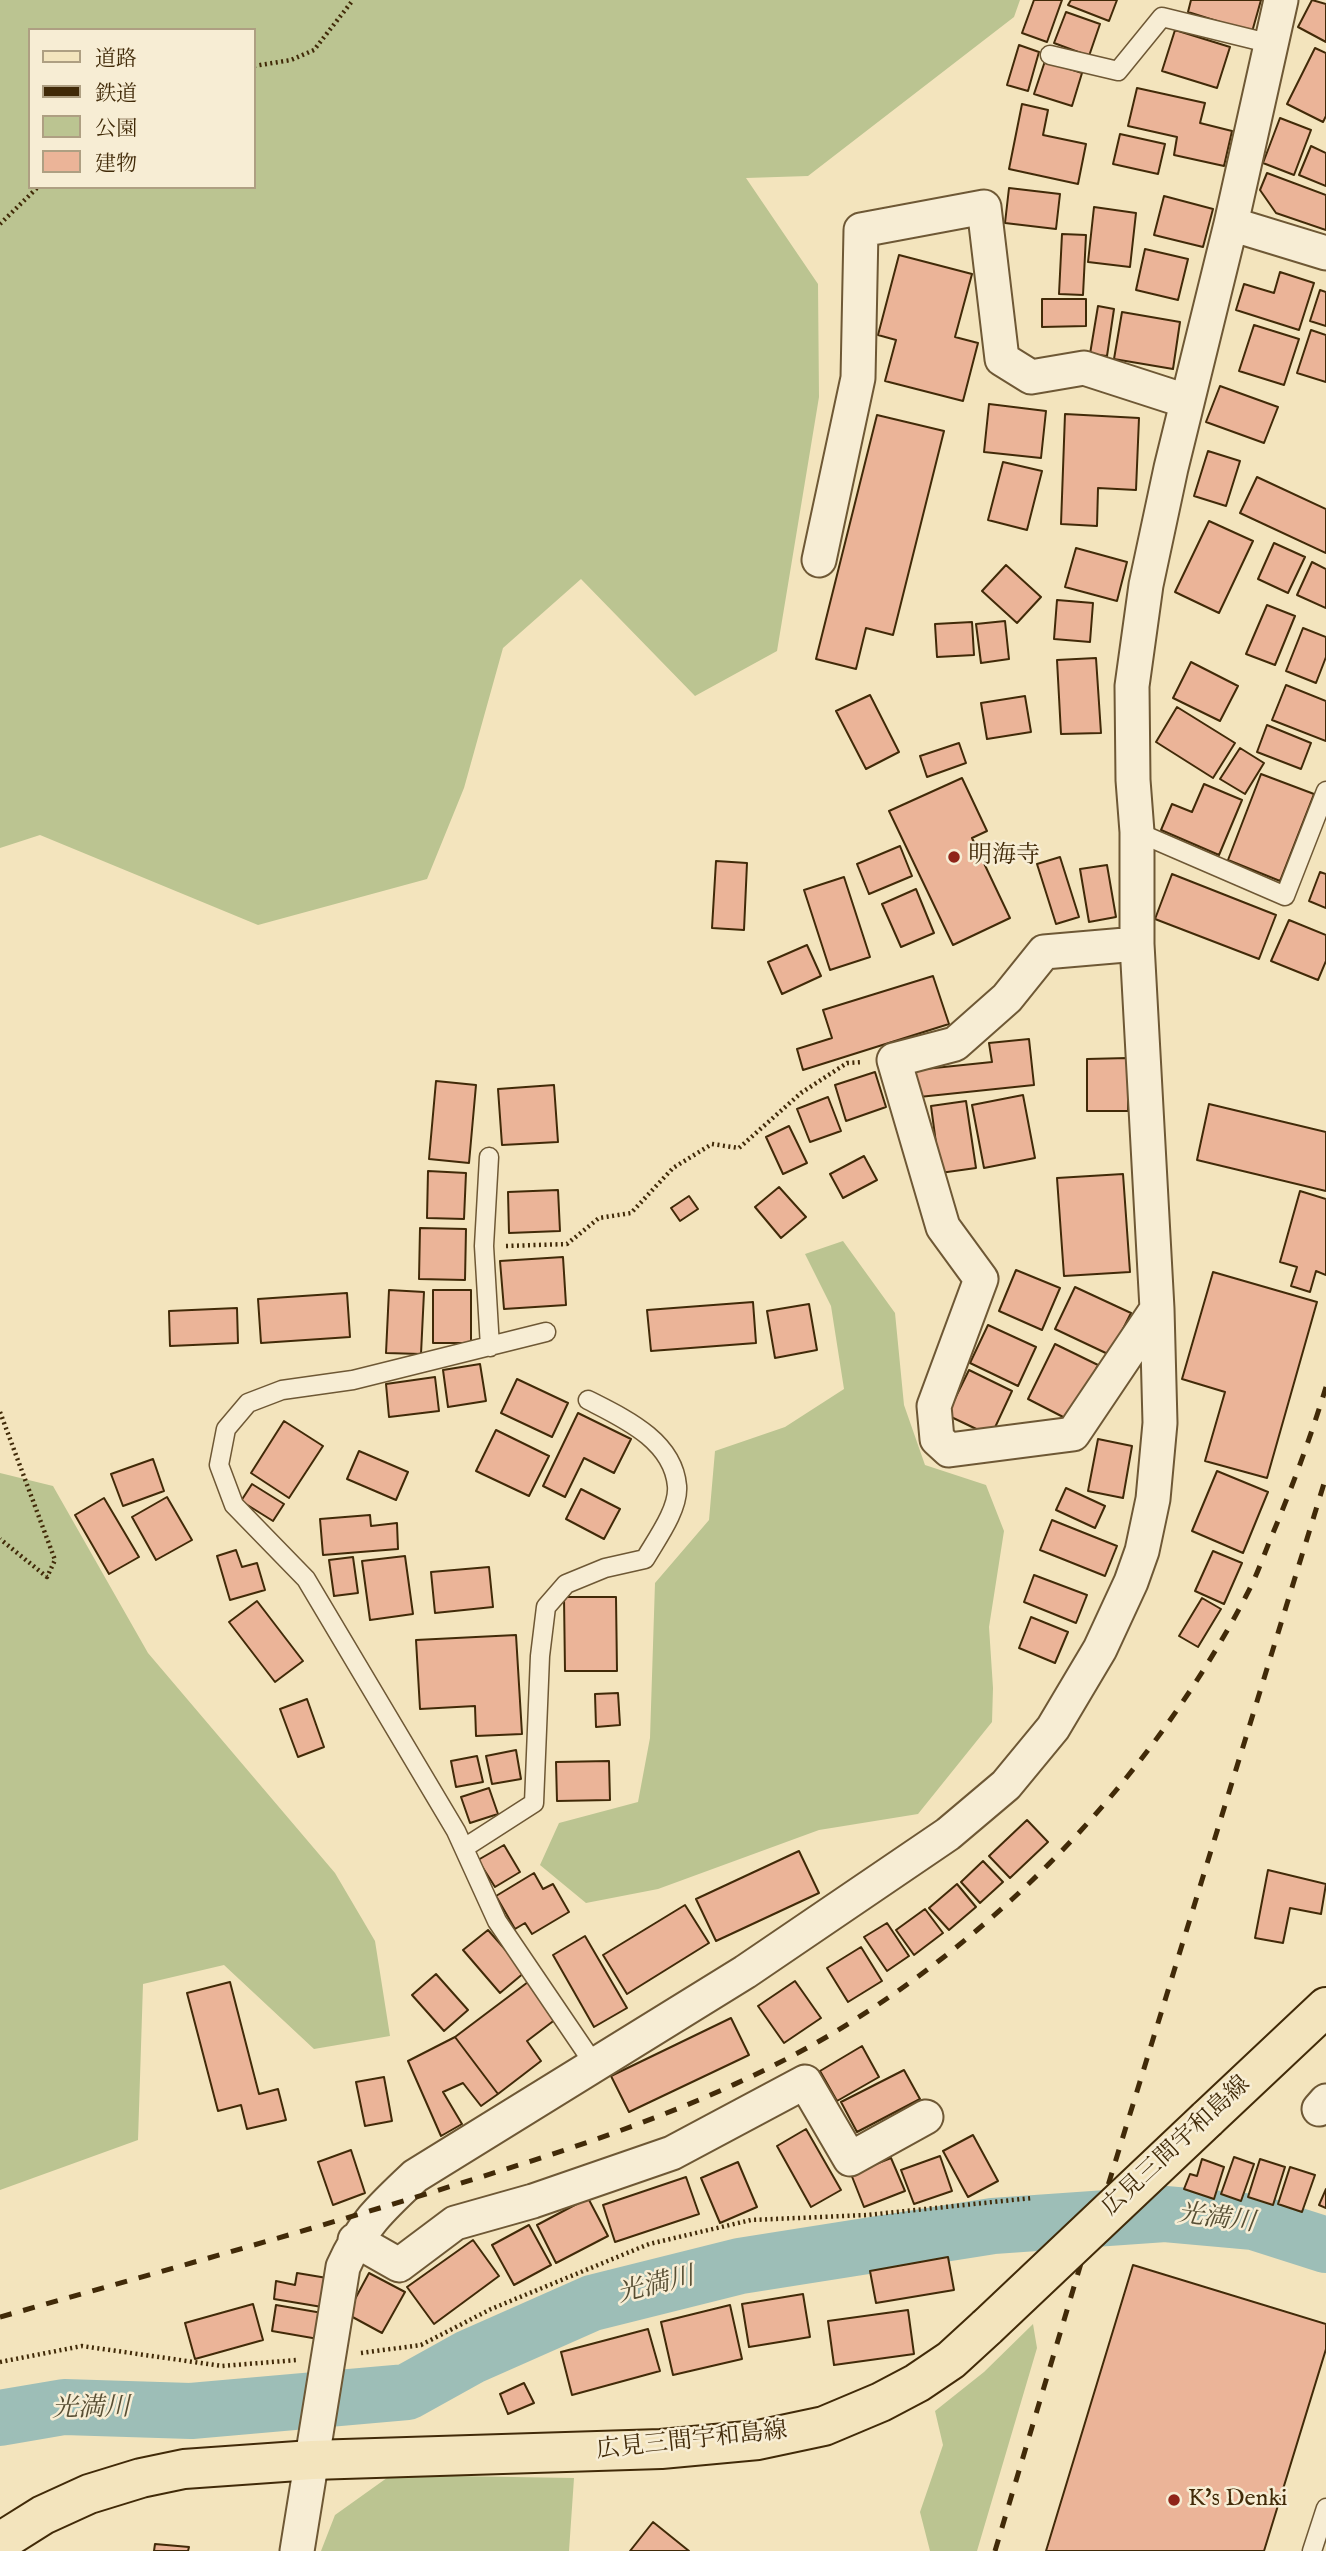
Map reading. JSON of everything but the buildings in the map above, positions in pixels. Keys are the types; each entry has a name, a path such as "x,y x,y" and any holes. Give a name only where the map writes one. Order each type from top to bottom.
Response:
{"main road":[{"name":"広見三間宇和島線","path":"0,2542 43,2515 89,2494 141,2478 184,2469 312,2460 661,2449 758,2440 824,2427 881,2402 917,2383 951,2360 1326,2007"}],"street":[{"path":"296,2551 343,2267 355,2240 379,2209 415,2176 780,1949 948,1834 1006,1785 1053,1728 1100,1650 1142,1551 1153,1499 1160,1423 1157,1309 1138,944 1132,686 1146,584 1186,401 1231,224 1282,0"},
{"path":"819,560 858,378 861,230 984,207 1002,359 1031,377 1084,368 1186,401"},
{"path":"1231,224 1326,253"},
{"path":"1138,944 1044,952 1007,998 955,1044 894,1060 943,1227 981,1279 934,1406 937,1439 950,1450 1073,1434 1157,1309"},
{"path":"355,2240 399,2264 455,2223 533,2201 672,2153 805,2082 850,2159 926,2117"}],"lane":[{"path":"1050,55 1118,71 1162,17 1272,44"},
{"path":"1137,832 1285,896 1326,791"},
{"path":"489,1157 484,1246 490,1348"},
{"path":"546,1332 353,1380 282,1390 248,1403 226,1429 219,1465 234,1505 306,1579 456,1832 497,1920 594,2064"},
{"path":"464,1848 534,1803 540,1657 546,1607 566,1584 605,1568 645,1559 671,1515 678,1487 666,1453 633,1424 588,1399"},
{"path":"1312,2551 1326,2508"}],"path":[{"path":"256,66 291,60 314,50 353,0"},
{"path":"0,224 36,189"},
{"path":"484,1246 567,1244 599,1218 631,1213 673,1168 712,1144 740,1148 801,1093 848,1063 894,1060"},
{"path":"0,1412 55,1560 47,1577 0,1539"},
{"path":"0,2362 82,2346 222,2366 327,2368 421,2345 491,2309 649,2244 751,2220 867,2215 1032,2198"}],"green space":[{"path":"0,0 1020,0 1014,17 808,176 746,178 818,284 819,397 777,651 695,696 581,579 503,648 464,788 427,879 258,925 40,835 0,848"},
{"path":"843,1241 895,1313 904,1405 925,1465 986,1485 1004,1531 989,1627 992,1722 918,1814 819,1830 658,1889 586,1903 540,1865 559,1823 638,1802 650,1738 655,1583 709,1520 715,1451 785,1427 844,1389 831,1306 805,1254"},
{"path":"0,1473 53,1486 148,1653 335,1873 375,1941 390,2036 314,2049 224,1965 143,1984 138,2140 0,2190"},
{"path":"1033,2324 1037,2348 977,2551 930,2551 920,2512 943,2445 935,2411 984,2372"},
{"path":"391,2475 574,2478 569,2551 321,2551 335,2515"}],"waterway":[{"name":"光満川","path":"0,2418 64,2407 191,2411 407,2392 470,2357 592,2303 740,2266 993,2226 1165,2214 1254,2222 1326,2245"}],"railway":[{"path":"0,2317 342,2219 596,2139 689,2104 779,2063 888,1998 951,1952 1010,1901 1066,1847 1117,1789 1165,1727 1208,1663 1250,1588 1295,1479 1326,1387"},
{"path":"995,2551 1082,2260 1106,2192 1326,1477"}],"place":[{"name":"明海寺","path":"954,857"},
{"name":"K's Denki","path":"1174,2500"}]}
